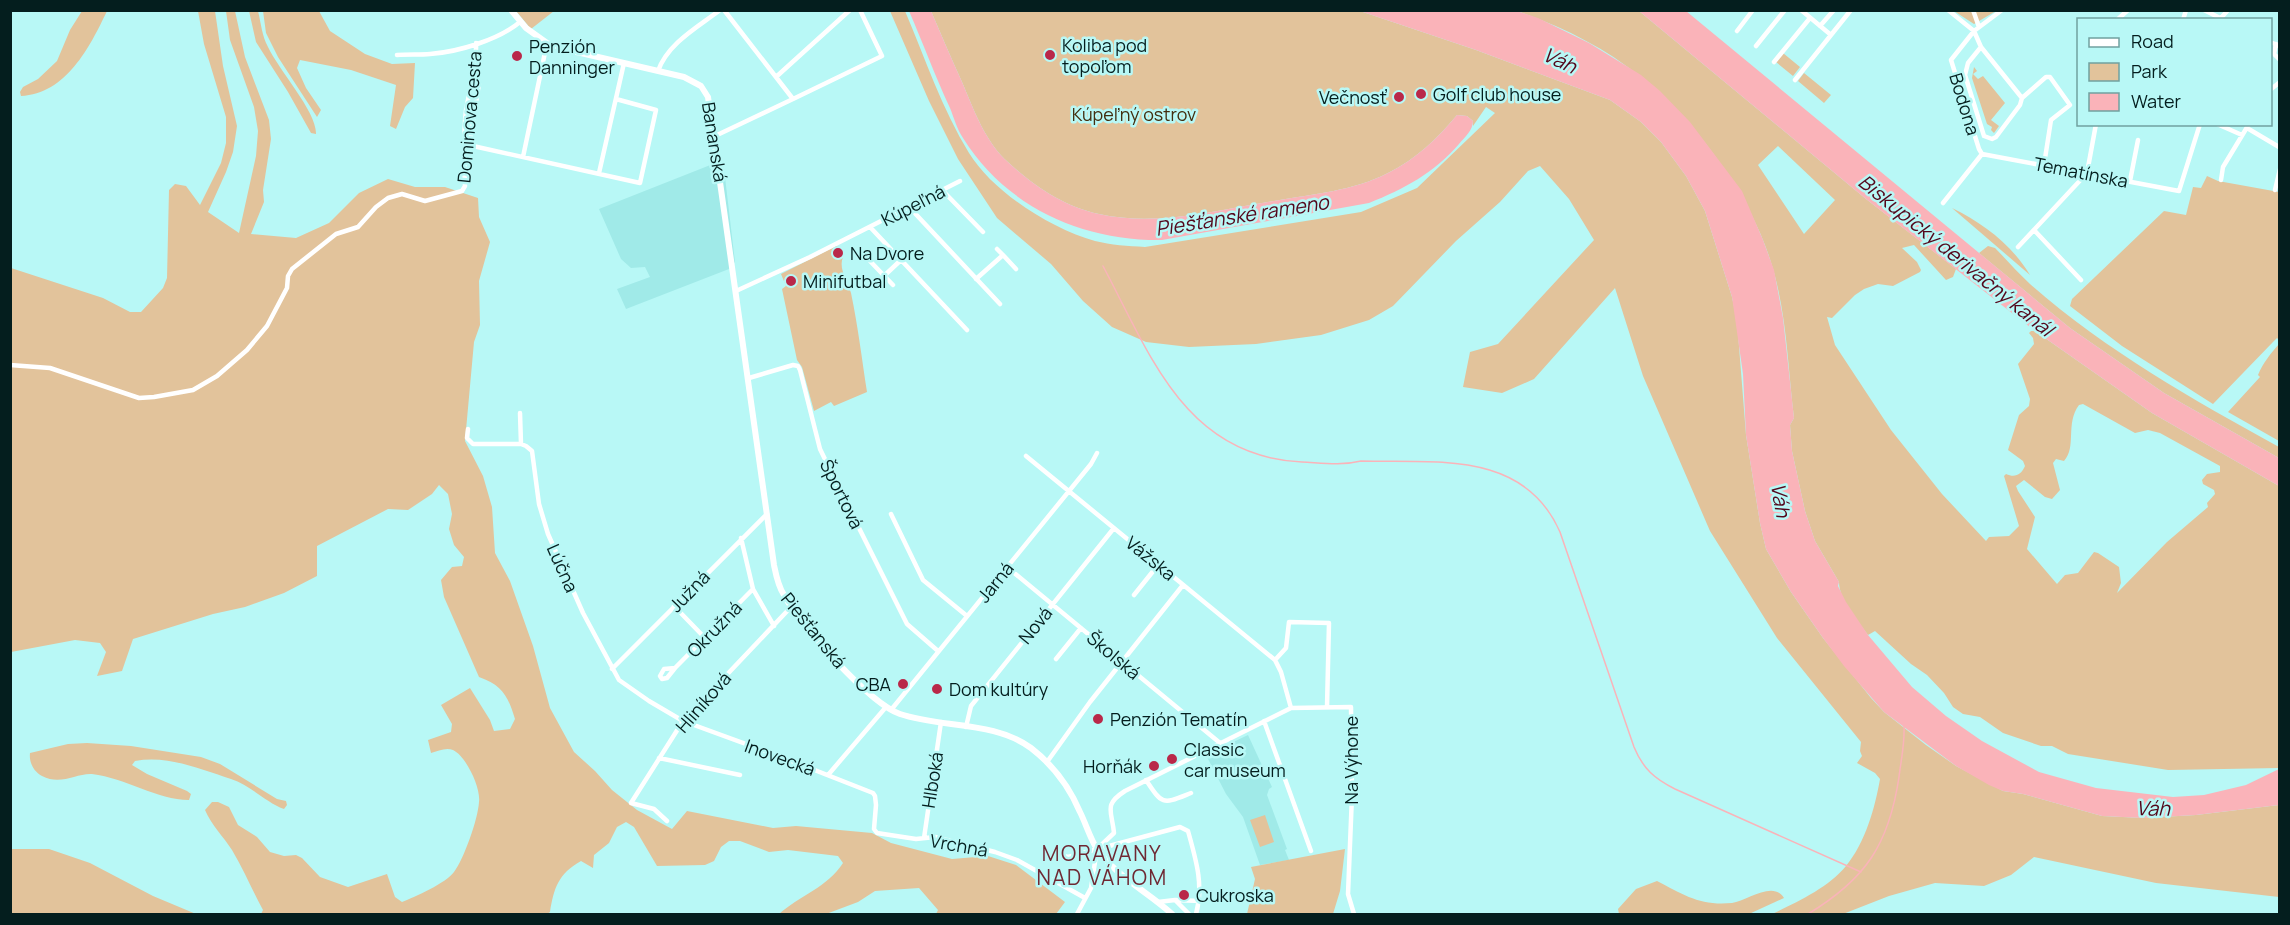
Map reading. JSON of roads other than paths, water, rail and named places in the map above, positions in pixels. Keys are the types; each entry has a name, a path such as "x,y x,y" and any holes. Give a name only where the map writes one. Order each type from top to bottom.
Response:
{"main road":[{"name":"Bananská","path":"511,10 520,22 539,39 548,43 684,77 701,86 710,100 728,230"},
{"name":"Piešťanská","path":"728,230 775,572 779,587 791,607 861,688 888,709 903,715 1013,738 1030,747 1047,762 1068,788 1097,849 1125,879 1158,902 1172,915"}],"street":[{"path":"658,71 667,53 722,10 793,99"},
{"path":"776,77 850,10"},
{"path":"715,136 882,56 860,10"},
{"path":"1737,31 1754,10"},
{"path":"1756,46 1785,10"},
{"path":"1820,27 1833,10"},
{"path":"1795,80 1851,10"},
{"path":"1948,10 1974,32 1981,47 2022,98"},
{"path":"1973,10 1979,27"},
{"name":"Bodona","path":"1943,203 1982,154 1951,60 1979,27 2002,10"},
{"path":"2204,10 2220,18"},
{"path":"1801,11 1831,35"},
{"path":"1774,62 1810,18"},
{"path":"476,44 520,22"},
{"path":"523,157 548,43"},
{"name":"Dominova cesta","path":"10,365 50,368 139,398 193,390 217,376 247,350 267,326 287,288 288,276 292,269 336,234 358,228 382,202 396,195 402,194 425,201 462,191 465,186 463,144 476,44 430,54 397,55"},
{"path":"2275,44 2274,54 2280,60"},
{"path":"1981,47 1968,63 1965,75 1984,136 1992,139 1996,137 2020,105 2022,98 2046,77 2050,77 2070,105 2052,120 2044,165"},
{"path":"599,173 624,63"},
{"path":"479,84 470,141 473,146 640,183 656,112 653,108 616,99"},
{"path":"1968,112 1975,109"},
{"path":"2018,247 2087,173 2096,126"},
{"name":"Tematínska","path":"1982,154 2179,191 2199,126"},
{"path":"2222,126 2242,135"},
{"path":"2221,180 2223,167 2248,126 2280,147"},
{"path":"2130,181 2138,140"},
{"path":"2275,190 2280,170"},
{"name":"Kúpeľná","path":"736,291 910,208 960,181"},
{"path":"943,191 983,232"},
{"path":"910,208 1000,304"},
{"path":"961,220 967,215"},
{"path":"870,227 967,330"},
{"path":"2034,230 2081,280"},
{"path":"996,249 1016,269"},
{"path":"976,279 1003,255"},
{"path":"869,260 894,285"},
{"path":"885,275 901,260"},
{"name":"Športová","path":"748,378 793,365 798,366 820,449 907,624 938,651"},
{"path":"468,429 467,438 473,444 521,444 520,413"},
{"name":"Lúčna","path":"521,444 533,454 539,504 548,534 583,613 612,669 619,680 683,721"},
{"name":"Jarná","path":"888,709 967,616 1095,459 1097,453"},
{"name":"Vážska","path":"1026,456 1275,660"},
{"name":"Južná","path":"612,669 766,514"},
{"path":"891,514 923,580 967,616"},
{"name":"Nová","path":"966,727 971,706 1114,528"},
{"path":"741,538 753,589 774,626"},
{"path":"1134,595 1158,565"},
{"name":"Školská","path":"1007,567 1220,743"},
{"path":"1047,762 1090,702 1183,585"},
{"name":"Okružná","path":"675,668 753,589"},
{"path":"674,606 705,638"},
{"name":"Hliníková","path":"667,821 654,810 631,803 683,721 791,607"},
{"path":"1291,708 1281,672 1275,660 1286,648 1289,622 1329,623 1327,707"},
{"path":"1056,659 1081,628"},
{"name":"Na Výhone","path":"1097,849 1114,833 1110,812 1112,801 1125,791 1291,708 1351,707 1352,795 1348,894 1354,915"},
{"name":"Inovecká","path":"683,721 828,775 888,709"},
{"path":"1264,721 1311,851"},
{"name":"Hlboká","path":"924,838 941,722"},
{"path":"659,758 740,776"},
{"name":"Vrchná","path":"828,775 874,795 876,805 874,829 877,833 912,839 935,837 1003,854 1086,898"},
{"path":"1146,780 1163,802 1168,803 1191,794"},
{"path":"1055,854 1068,857 1180,827 1188,831 1199,868 1200,901 1196,915"},
{"path":"1077,915 1093,882 1097,849"},
{"path":"1175,900 1189,915"},
{"path":"1158,902 1200,901"}],"water":[{"name":"Piešťanské rameno","path":"909,11 931,11 981,125 1001,155 1029,180 1051,195 1086,211 1099,214 1143,219 1187,216 1347,188 1375,179 1408,161 1434,140 1457,115 1467,116 1473,124 1459,144 1429,172 1406,186 1369,203 1162,240 1132,239 1103,234 1075,226 1024,201 1001,183 981,162 959,131"},
{"name":"Váh","path":"1360,11 1517,11 1538,18 1589,43 1641,75 1690,122 1742,191 1774,270 1783,318 1794,418 1790,425 1792,451 1805,511 1815,541 1839,582 1838,586 1846,602 1868,635 1912,687 1946,716 1982,741 2039,772 2096,788 2173,797 2204,795 2246,785 2279,769 2279,805 2196,815 2143,818 2102,816 2023,794 2003,791 1989,785 1956,766 1884,712 1823,638 1791,592 1766,549 1746,435 1743,374 1732,297 1705,211 1686,176 1661,142 1641,122 1610,100 1476,50"},
{"name":"Biskupický derivačný kanál","path":"1639,11 1686,11 2070,328 2164,393 2279,458 2279,486 2152,413 2035,331 1866,199"}],"waterway":[{"path":"1103,266 1137,333 1176,395 1200,421 1228,442 1262,456 1302,462 1339,464 1361,461 1419,461 1475,466 1501,474 1524,487 1544,505 1560,532 1634,747 1646,767 1661,781 1675,789 1861,872"},
{"path":"1808,914 1828,901 1860,873 1881,841 1895,801 1903,752 1904,726"}],"place":[{"name":"Koliba pod topoľom","path":"1050,55"},
{"name":"Penzión Danninger","path":"517,56"},
{"name":"Golf club house","path":"1421,94"},
{"name":"Večnosť","path":"1399,97"},
{"name":"Na Dvore","path":"838,253"},
{"name":"Minifutbal","path":"791,281"},
{"name":"CBA","path":"903,684"},
{"name":"Dom kultúry","path":"937,689"},
{"name":"Penzión Tematín","path":"1098,719"},
{"name":"Classic car museum","path":"1172,759"},
{"name":"Horňák","path":"1154,766"},
{"name":"Cukroska","path":"1184,895"}],"district":[{"name":"MORAVANY NAD VÁHOM","path":"1102,865"}],"park label":[{"name":"Kúpeľný ostrov","path":"1134,114"}]}
